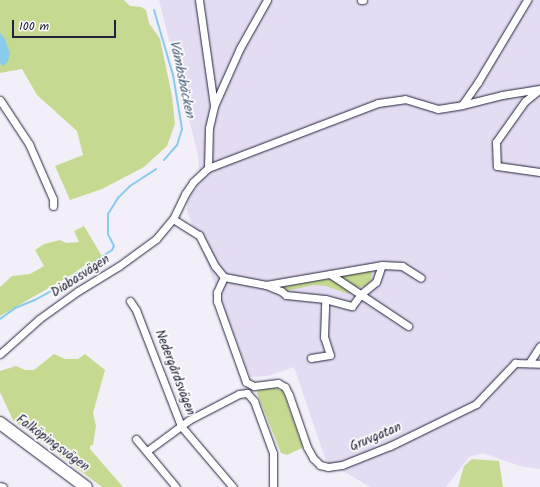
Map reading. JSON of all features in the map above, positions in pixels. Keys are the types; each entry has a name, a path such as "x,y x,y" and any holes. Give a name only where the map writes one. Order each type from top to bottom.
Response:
{"main road":[{"name":"Falköpingsvägen","path":"0,423 86,487"}],"street":[{"path":"199,0 214,106"},
{"path":"267,0 240,48 214,106 209,128 208,168 378,103 405,99 438,109 462,105 502,95 540,89"},
{"path":"462,105 478,82 527,0"},
{"path":"540,89 525,101 496,142 497,166 540,172"},
{"path":"0,100 30,144 53,199 54,206"},
{"name":"Diabasvägen","path":"0,354 39,319 156,239 173,219 185,194 193,182 208,168"},
{"path":"173,219 199,235 216,266 224,277 266,285 281,291 286,295 325,299 352,306 361,294 376,282 382,265"},
{"path":"266,285 382,265 402,266 421,278"},
{"path":"330,274 408,326"},
{"name":"Gruvgatan","path":"224,277 217,292 217,301 243,375 250,385 278,383 285,388 313,458 320,465 333,467 390,446 462,412 483,398 509,367 515,363 540,364"},
{"path":"311,358 330,355 324,337 325,299"},
{"name":"Nedergårdsvägen","path":"130,301 136,310 181,426 233,487"},
{"path":"529,363 540,346"},
{"path":"146,451 181,426 239,394 247,394 254,401 273,453 273,487"},
{"path":"136,439 176,487"}],"shaded area":[{"path":"159,0 540,0 540,469 520,466 483,453 469,457 446,487 370,487 326,461 294,367 268,376 250,377 187,211 187,200 204,177 199,169 198,155"}],"green space":[{"path":"0,0 124,0 130,6 141,7 146,10 149,23 160,39 172,96 175,124 167,146 144,167 102,189 70,200 55,166 83,155 77,131 37,95 22,69 0,73"},
{"path":"84,226 103,258 102,268 94,273 88,263 73,274 0,316 0,287 12,276 30,274 44,266 35,250 44,244 60,240 66,243 79,242 74,231"},
{"path":"370,270 372,272 371,280 367,285 358,288 340,277"},
{"path":"329,278 350,292 349,294 326,286 314,285 286,291 283,287"},
{"path":"54,354 65,359 78,359 85,354 105,370 93,413 96,426 93,445 90,446 90,449 123,487 102,487 13,420 0,392 0,371 16,366 25,370 34,370"},
{"path":"271,387 283,391 302,445 302,448 287,455 281,453 257,393 258,391"},
{"path":"472,459 499,461 503,487 458,487 464,466"}],"water":[{"path":"0,33 5,39 10,53 8,61 4,66 0,64"}],"waterway":[{"name":"Våmbsbäcken","path":"154,10 173,75 182,129 177,145 164,160"},
{"path":"0,319 15,308 35,300 55,289 112,250 114,246 108,234 108,214 118,198 130,186 156,169"}]}
